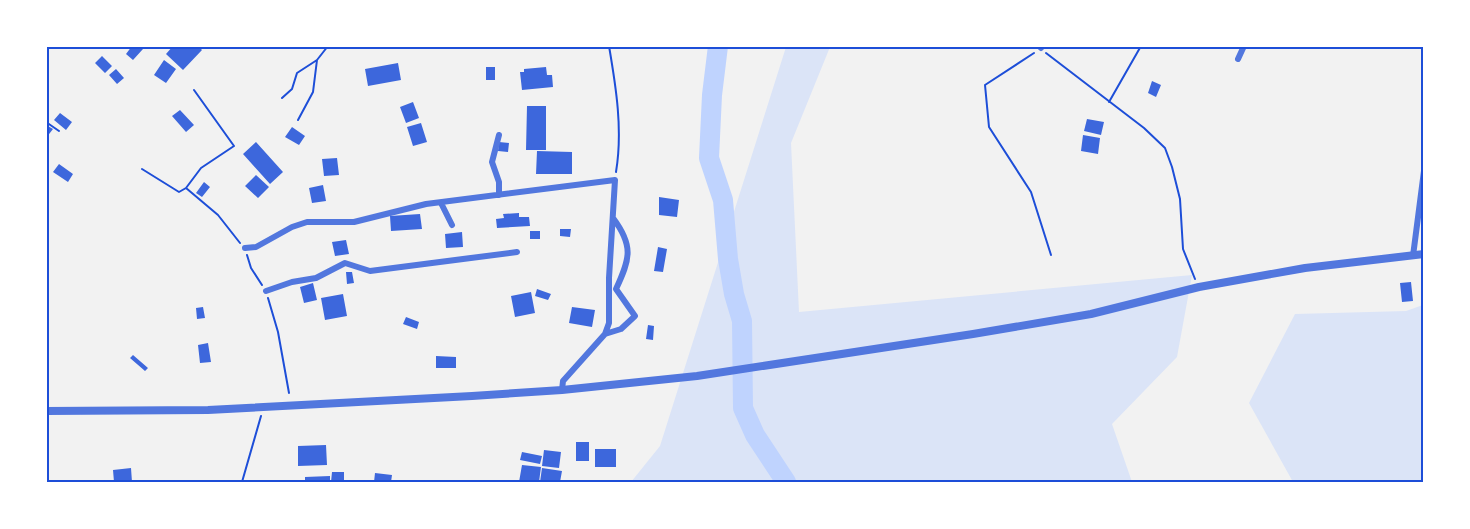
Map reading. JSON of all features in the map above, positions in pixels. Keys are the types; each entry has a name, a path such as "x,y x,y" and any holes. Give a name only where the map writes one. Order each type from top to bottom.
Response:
{"street":[{"path":"1238,59 1244,46"},
{"path":"499,195 499,182 492,162 500,135"},
{"path":"1413,256 1424,171"},
{"path":"244,248 256,246 292,227 307,222 354,222 426,204 615,180 609,278 609,323 605,334 563,381 562,390"},
{"path":"441,203 453,225"},
{"path":"605,334 621,329 635,316 616,289 627,267 629,251 622,231 612,217"},
{"path":"266,291 292,282 316,278 345,263 370,271 486,258 517,252"},
{"path":"46,411 208,410 472,396 562,390 697,376 1090,314 1199,287 1305,268 1424,255"}],"path":[{"path":"282,98 292,89 297,73 317,60 328,46"},
{"path":"609,46 618,112 619,154 615,180"},
{"path":"1109,102 1141,46"},
{"path":"1051,255 1031,192 989,127 985,85 1040,47 1144,128 1165,148 1180,199 1183,249 1199,287"},
{"path":"298,120 313,92 317,60"},
{"path":"142,169 179,192 186,188 201,168 234,146 194,90"},
{"path":"46,122 59,131"},
{"path":"186,188 218,215 244,248 251,267 266,291 278,332 289,393"},
{"path":"242,483 263,407"}],"shaded area":[{"path":"786,47 830,47 791,143 799,312 1192,275 1177,357 1112,424 1132,482 631,482 660,446"},
{"path":"1423,305 1423,482 1293,482 1249,403 1295,314 1406,311"}],"building":[{"path":"132,46 141,46 143,49 133,60 126,54"},
{"path":"173,46 198,46 202,50 183,70 166,54"},
{"path":"102,56 112,66 105,73 95,63"},
{"path":"164,60 176,69 166,83 154,75"},
{"path":"398,63 401,80 368,86 365,69"},
{"path":"486,67 495,67 495,80 486,80"},
{"path":"546,67 547,75 552,75 553,87 522,90 520,72 524,72 524,69"},
{"path":"116,69 124,78 117,84 109,75"},
{"path":"1152,81 1161,85 1156,97 1148,93"},
{"path":"413,102 419,118 406,123 400,107"},
{"path":"527,106 546,106 546,150 526,150"},
{"path":"180,110 194,125 186,132 172,116"},
{"path":"60,113 72,122 66,130 54,120"},
{"path":"1087,119 1104,122 1101,135 1084,131"},
{"path":"421,123 427,142 413,146 407,127"},
{"path":"46,125 53,129 46,138"},
{"path":"292,127 305,136 299,145 285,137"},
{"path":"1083,135 1100,138 1098,154 1081,151"},
{"path":"256,142 283,172 270,184 243,154"},
{"path":"499,142 509,143 508,152 498,151"},
{"path":"537,151 572,152 572,174 536,174"},
{"path":"337,158 339,175 324,176 322,159"},
{"path":"59,164 73,174 68,182 53,172"},
{"path":"256,175 269,187 258,198 245,186"},
{"path":"204,182 210,187 202,197 196,193"},
{"path":"323,185 326,201 312,203 309,188"},
{"path":"659,197 679,200 677,217 659,215"},
{"path":"519,213 519,217 529,217 530,226 497,228 496,219 504,218 503,214"},
{"path":"420,214 422,229 391,231 390,216"},
{"path":"560,229 571,229 570,237 560,236"},
{"path":"530,231 540,231 540,239 530,239"},
{"path":"462,232 463,247 446,248 445,234"},
{"path":"346,240 349,254 335,256 332,242"},
{"path":"658,247 667,249 663,272 654,271"},
{"path":"346,272 352,272 354,283 347,284"},
{"path":"1411,282 1413,301 1402,302 1400,283"},
{"path":"313,283 317,300 304,303 300,287"},
{"path":"537,289 551,294 548,300 535,296"},
{"path":"531,292 535,313 515,317 511,296"},
{"path":"343,294 347,316 325,320 321,298"},
{"path":"203,307 205,318 197,319 196,308"},
{"path":"572,307 595,310 592,327 569,323"},
{"path":"406,317 419,322 417,329 403,324"},
{"path":"648,325 654,326 653,340 646,339"},
{"path":"208,343 211,362 200,363 198,345"},
{"path":"133,355 148,368 145,371 130,358"},
{"path":"436,356 456,357 456,368 436,368"},
{"path":"576,442 589,442 589,461 576,461"},
{"path":"326,445 327,465 298,466 298,446"},
{"path":"595,449 616,449 616,467 595,467"},
{"path":"544,450 561,452 559,468 542,466"},
{"path":"522,452 542,456 540,464 520,460"},
{"path":"522,465 541,467 539,482 519,482"},
{"path":"131,468 132,482 114,482 113,470"},
{"path":"542,468 562,471 560,482 540,482"},
{"path":"332,472 344,472 344,482 331,482"},
{"path":"375,473 392,475 391,482 374,482"},
{"path":"330,476 330,482 305,482 305,477"}],"waterway":[{"path":"718,46 712,95 709,158 723,200 728,259 734,294 742,321 743,408 755,435 786,482"}]}
